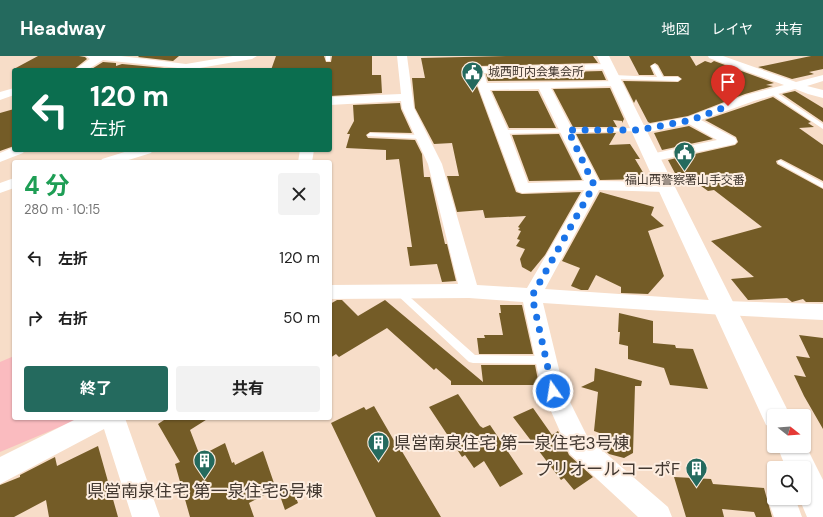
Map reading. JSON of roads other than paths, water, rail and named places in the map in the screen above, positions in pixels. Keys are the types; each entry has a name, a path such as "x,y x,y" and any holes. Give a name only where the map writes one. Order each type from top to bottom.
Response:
{"street":[{"path":"91,56 103,56 182,68 252,56"},
{"path":"83,68 103,56"},
{"path":"182,68 200,56"},
{"path":"402,56 408,108 435,164 469,291"},
{"path":"713,56 793,85 823,94"},
{"path":"610,71 477,70 482,87 502,132 522,188 594,185 665,187"},
{"path":"482,87 543,85 610,71"},
{"path":"610,71 773,409"},
{"path":"639,130 691,120 750,98 823,78"},
{"path":"543,85 568,130 594,185"},
{"path":"0,96 12,92"},
{"path":"332,101 406,97"},
{"path":"651,158 730,141 691,120"},
{"path":"0,158 14,152"},
{"path":"114,160 140,152"},
{"path":"0,188 12,184"},
{"path":"594,185 532,296 553,391 579,446 658,517"},
{"path":"332,292 469,291 724,308 823,312"},
{"path":"0,471 98,420"},
{"path":"114,420 146,517"},
{"path":"811,485 821,502"},
{"path":"784,505 788,517"}],"lane":[{"path":"654,66 660,77"},
{"path":"610,71 678,79"},
{"path":"772,92 823,127"},
{"path":"502,132 639,130"},
{"path":"370,135 422,136"},
{"path":"780,162 823,186"},
{"path":"399,292 473,359 545,360"}],"place":[{"name":"城西町内会集会所","path":"472,92"},
{"name":"福山西警察署山手交番","path":"685,172"},
{"name":"県営南泉住宅 第一泉住宅3号棟","path":"379,462"},
{"name":"県営南泉住宅 第一泉住宅5号棟","path":"205,480"},
{"name":"プリオールコーポF","path":"696,488"}]}
